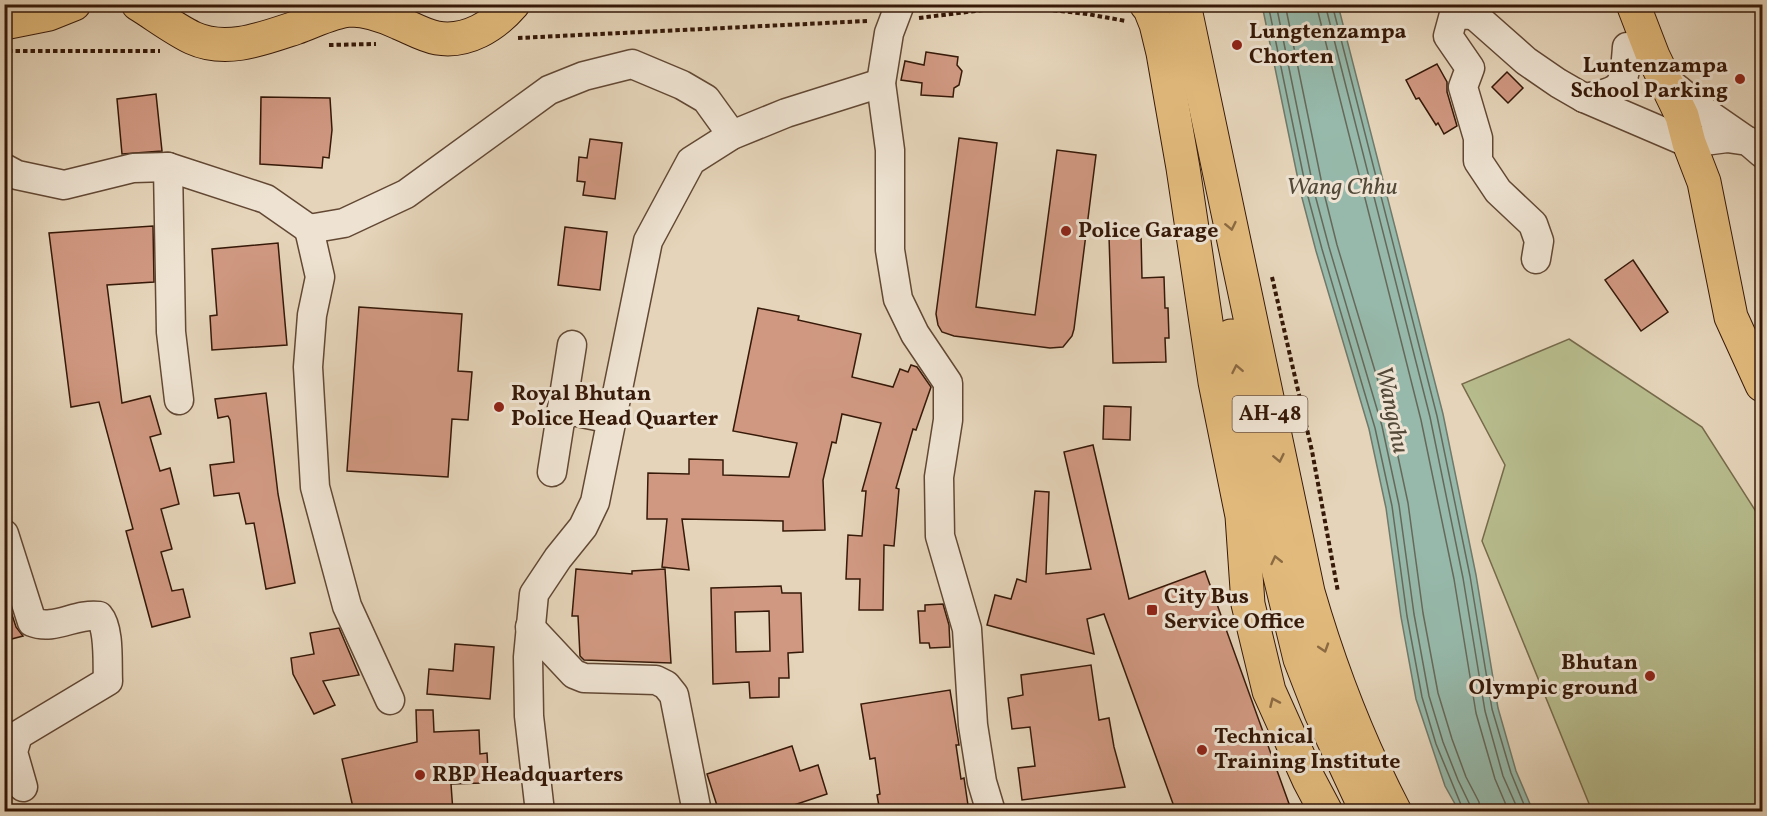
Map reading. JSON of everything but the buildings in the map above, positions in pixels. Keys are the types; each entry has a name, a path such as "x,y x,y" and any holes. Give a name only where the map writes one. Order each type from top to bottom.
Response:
{"main road":[{"path":"4,23 49,14 74,4"},
{"path":"138,4 191,37 204,42 230,45 242,44 352,10 386,17 435,38 456,39 492,24 513,4"},
{"path":"1612,4 1627,47 1651,101 1664,120 1689,143"},
{"path":"1633,4 1645,39 1682,116 1706,191 1731,317 1762,385"},
{"path":"1164,11 1183,168 1215,382 1242,516 1248,604 1269,691 1326,812"},
{"name":"AH-48","path":"1164,11 1268,527 1300,659 1321,713 1367,812"},
{"name":"AH-48","path":"1164,11 1308,592 1325,651 1372,769 1395,812"}],"street":[{"path":"1536,259 1539,241 1533,224 1498,191 1478,161 1478,138 1463,87 1470,68 1448,36 1454,14 1471,10 1526,61 1584,98 1689,143 1727,138 1755,147"},
{"path":"894,19 881,83 890,150 890,250 898,299 915,334 948,383 948,420 939,477 940,536 967,628 973,725 982,782 991,812"},
{"path":"1584,98 1616,90 1622,83 1627,47"},
{"path":"309,229 344,223 406,194 549,90 584,76 632,64 682,85 706,99 732,135"},
{"path":"1665,79 1708,114 1755,147"},
{"path":"540,812 529,716 528,657 534,594 558,558 583,527 595,502 648,241 691,161 732,135 786,113 881,83"},
{"path":"168,167 171,332 178,400"},
{"path":"4,168 17,175 64,184 133,168 168,167 266,199 309,229 320,277 312,315 308,367 315,487 347,606 390,700"},
{"path":"552,472 572,345"},
{"path":"562,409 612,419"},
{"path":"4,534 32,622 43,627 88,615 99,616 105,622 108,681 18,735 13,752 23,787"},
{"path":"530,627 574,674 584,678 656,680 666,685 674,695 698,812"}],"path":[{"path":"513,39 894,19 1015,6 1087,14 1138,23 1164,11"},
{"path":"1270,269 1312,452 1339,597"}],"green space":[{"name":"Bhutan Olympic ground","path":"1569,339 1702,427 1762,521 1762,811 1592,811 1482,541 1505,465 1462,384"}],"water":[{"name":"Wang Chhu","path":"1262,5 1338,5 1443,414 1476,575 1498,708 1516,771 1533,811 1459,811 1445,786 1416,699 1401,617 1386,508 1369,429 1301,194"}],"place":[{"name":"Lungtenzampa Chorten","path":"1237,45"},
{"name":"Luntenzampa School Parking","path":"1740,79"},
{"name":"Police Garage","path":"1066,231"},
{"name":"Royal Bhutan Police Head Quarter","path":"499,407"},
{"name":"City Bus Service Office","path":"1152,610"},
{"name":"Bhutan Olympic ground","path":"1650,676"},
{"name":"Technical Training Institute","path":"1202,750"},
{"name":"RBP Headquarters","path":"420,775"}],"water label":[{"name":"Wangchu","path":"1391,410"}]}
